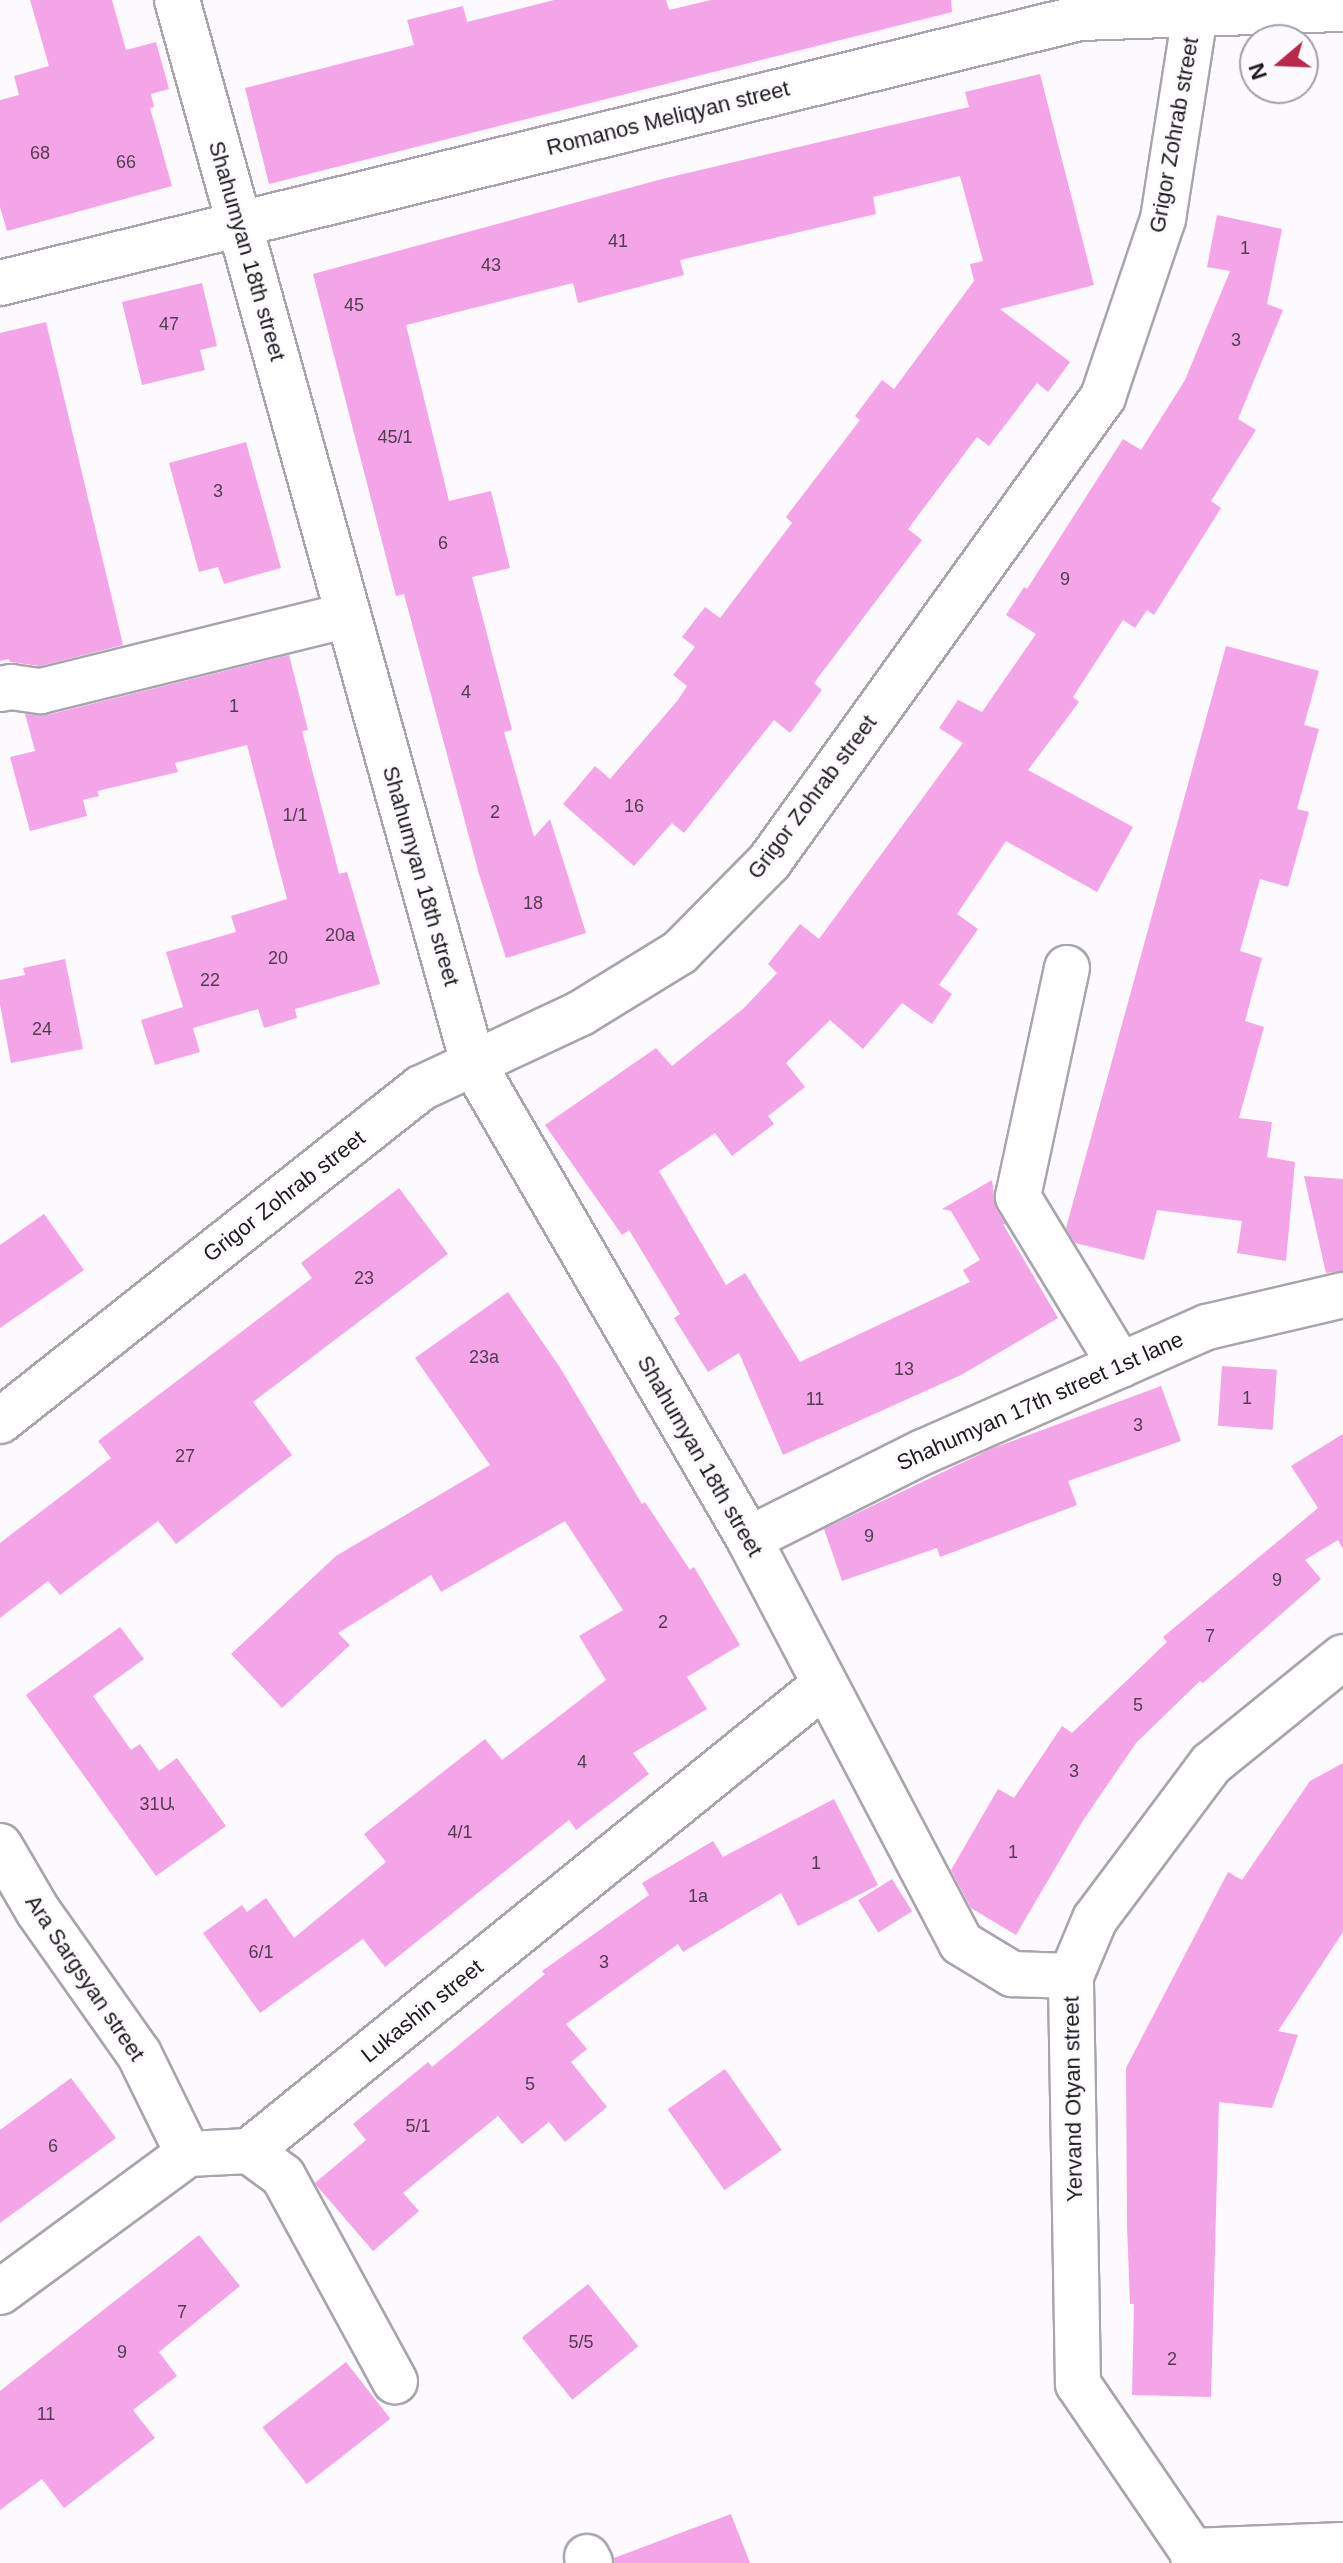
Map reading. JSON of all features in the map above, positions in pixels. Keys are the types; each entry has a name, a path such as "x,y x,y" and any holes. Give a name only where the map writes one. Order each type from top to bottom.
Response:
{"street":[{"name":"Shahumyan 18th street","path":"177,0 473,1063 749,1539 961,1943 1012,1974 1071,1976"},
{"name":"Romanos Meliqyan street","path":"0,283 1077,9 1195,15 1343,9"},
{"name":"Grigor Zohrab street","path":"0,1421 421,1088 581,1013 680,952 769,862 1103,397 1163,219 1195,15"},
{"path":"0,689 11,687 41,691 348,615"},
{"path":"1067,968 1018,1197 1120,1365"},
{"name":"Shahumyan 17th street 1st lane","path":"749,1539 923,1452 1207,1327 1343,1295"},
{"name":"Yervand Otyan street","path":"1193,2557 1078,2384 1071,1976 1095,1919 1211,1764 1343,1657"},
{"name":"Lukashin street","path":"249,2151 824,1685"},
{"name":"Ara Sargsyan street","path":"0,1846 38,1911 139,2054 188,2154"},
{"path":"0,2292 188,2154 249,2151 283,2176 395,2381"},
{"path":"1193,2557 1343,2545"}],"building":[{"path":"30,0 112,0 126,50 156,42 169,89 151,94 154,107 150,108 172,186 7,231 0,207 0,100 19,95 14,76 49,66"},
{"path":"554,0 666,0 669,10 711,0 951,0 952,12 269,184 245,88 414,45 407,20 463,6 467,22"},
{"path":"1040,74 1094,285 1000,309 1070,362 1048,392 1037,383 989,446 977,437 908,529 922,540 814,683 822,690 790,733 774,720 684,833 672,823 634,866 563,804 595,766 610,779 678,700 687,686 673,675 695,647 682,637 705,607 720,618 792,523 786,517 860,420 855,416 882,380 894,389 974,281 970,264 983,261 960,176 873,197 876,214 680,260 684,275 578,303 573,283 406,325 449,501 491,491 510,568 472,577 512,730 504,732 534,837 550,819 586,933 506,958 479,874 404,594 396,596 313,274 662,179 969,107 965,92"},
{"path":"1217,215 1282,229 1267,304 1283,310 1238,419 1256,430 1211,501 1221,508 1154,615 1147,610 1135,628 1123,620 1073,697 1079,702 1028,770 1133,827 1097,892 1006,841 957,914 978,929 939,985 952,994 932,1024 902,1003 863,1049 830,1020 786,1063 805,1087 768,1116 774,1124 732,1156 715,1133 659,1171 726,1285 745,1273 800,1362 970,1282 963,1270 980,1260 951,1211 942,1209 992,1180 996,1209 1006,1225 1003,1224 1058,1318 961,1375 783,1455 739,1353 708,1372 674,1318 680,1314 629,1230 622,1235 545,1125 656,1048 672,1066 744,1008 777,973 768,964 800,924 819,939 963,743 939,728 958,700 982,712 1036,634 1006,615 1024,587 1027,589 1123,439 1141,450 1185,380 1230,271 1207,267"},
{"path":"202,283 217,346 200,350 205,370 142,385 122,302"},
{"path":"46,322 123,645 40,666 10,662 9,659 0,661 0,333"},
{"path":"246,442 281,568 224,584 218,567 199,572 169,463"},
{"path":"1226,646 1319,671 1304,725 1319,729 1297,809 1309,812 1288,887 1260,879 1240,951 1262,958 1245,1021 1264,1027 1239,1118 1272,1122 1267,1157 1295,1162 1286,1261 1237,1253 1242,1221 1157,1210 1144,1260 1075,1243 1066,1228"},
{"path":"289,655 308,730 302,731 339,874 347,872 380,984 295,1009 297,1018 264,1028 258,1009 193,1028 200,1052 155,1065 141,1020 183,1007 166,952 236,932 231,916 287,899 247,745 175,763 178,772 97,791 99,796 83,800 87,816 30,831 10,757 35,751 25,714 47,715"},
{"path":"65,959 83,1049 11,1063 0,1005 0,980 25,975 23,968"},
{"path":"1304,1176 1343,1179 1343,1271 1326,1273"},
{"path":"399,1188 448,1254 253,1402 292,1455 176,1544 158,1521 60,1595 48,1581 0,1618 0,1543 111,1458 98,1441 312,1278 301,1263"},
{"path":"44,1214 84,1270 0,1328 0,1245"},
{"path":"508,1292 559,1366 642,1504 645,1502 690,1570 694,1567 740,1645 687,1677 707,1709 633,1753 649,1774 576,1830 569,1820 385,1967 363,1939 260,2013 203,1933 242,1905 247,1912 266,1898 294,1938 386,1862 364,1834 485,1739 502,1760 606,1680 579,1636 623,1610 565,1521 441,1592 431,1575 338,1633 350,1645 282,1708 231,1654 336,1556 490,1465 415,1358"},
{"path":"1222,1366 1277,1370 1273,1430 1218,1426"},
{"path":"1161,1386 1181,1441 1068,1481 1077,1505 940,1557 937,1548 842,1581 824,1529 991,1449"},
{"path":"1343,1434 1343,1549 1338,1540 1305,1560 1321,1579 1203,1683 1200,1681 1136,1743 1084,1819 1016,1935 971,1908 951,1870 998,1789 1014,1798 1062,1726 1072,1733 1167,1642 1163,1637 1318,1508 1291,1466"},
{"path":"120,1627 144,1659 93,1696 131,1750 140,1744 159,1771 177,1758 226,1826 156,1876 26,1695"},
{"path":"1343,1763 1343,1932 1278,2031 1298,2035 1272,2108 1219,2102 1211,2397 1132,2395 1134,2304 1130,2304 1127,2225 1126,2068 1228,1872 1242,1880 1310,1781"},
{"path":"834,1799 878,1885 798,1926 781,1893 683,1952 678,1944 566,2024 587,2049 571,2062 607,2107 565,2142 549,2122 522,2144 498,2116 403,2193 419,2211 373,2251 317,2186 315,2183 366,2140 353,2124 428,2062 432,2067 545,1974 542,1971 649,1895 642,1883 713,1841 723,1857"},
{"path":"892,1879 912,1911 878,1932 858,1900"},
{"path":"725,2069 782,2150 724,2190 668,2109"},
{"path":"71,2078 116,2138 0,2223 0,2130"},
{"path":"199,2235 240,2286 159,2352 177,2376 133,2410 155,2438 64,2508 42,2479 0,2510 0,2391"},
{"path":"588,2284 638,2346 572,2400 522,2337"},
{"path":"346,2362 390,2419 307,2484 262,2427"},
{"path":"731,2514 750,2563 615,2563 614,2558"}]}
